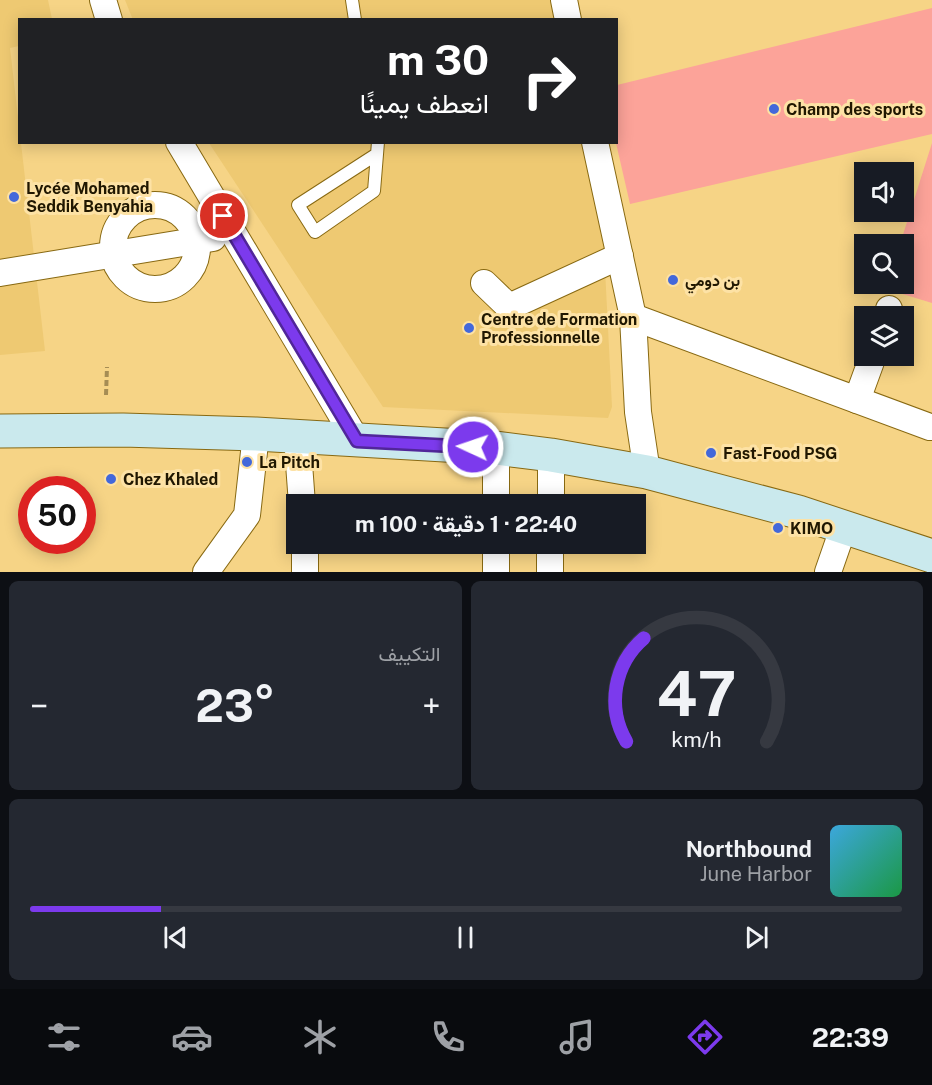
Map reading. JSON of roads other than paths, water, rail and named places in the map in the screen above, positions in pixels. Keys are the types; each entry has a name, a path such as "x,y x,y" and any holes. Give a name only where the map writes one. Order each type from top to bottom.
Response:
{"main road":[{"path":"0,431 123,430 256,434 496,448 551,455 647,472 844,526 932,556"}],"street":[{"path":"564,0 568,18"},
{"path":"180,144 357,441"},
{"path":"595,144 633,317 638,412 647,472"},
{"path":"151,204 170,207 181,213 193,228 197,240 195,259 190,270 182,279 165,288 152,289 134,284 120,271 113,254 114,235 119,224 133,210 151,204"},
{"path":"0,273 233,234"},
{"path":"484,283 509,307 620,256"},
{"path":"633,317 930,427"},
{"path":"857,400 869,366"},
{"path":"206,572 247,515 256,434"},
{"path":"297,437 301,494"},
{"path":"496,448 496,494"},
{"path":"551,455 551,494"},
{"path":"828,572 844,526"},
{"path":"305,554 305,572"},
{"path":"496,554 496,572"},
{"path":"550,554 550,572"}],"lane":[{"path":"352,0 355,18"},
{"path":"377,148 374,191 315,232 298,205 377,148"}],"place":[{"name":"Champ des sports","path":"774,109"},
{"name":"Lycée Mohamed Seddik Benyahia","path":"14,197"},
{"name":"بن دومي","path":"673,280"},
{"name":"Centre de Formation Professionnelle","path":"469,328"},
{"name":"Fast-Food PSG","path":"711,453"},
{"name":"La Pitch","path":"247,462"},
{"name":"Chez Khaled","path":"111,479"},
{"name":"KIMO","path":"778,528"}]}
